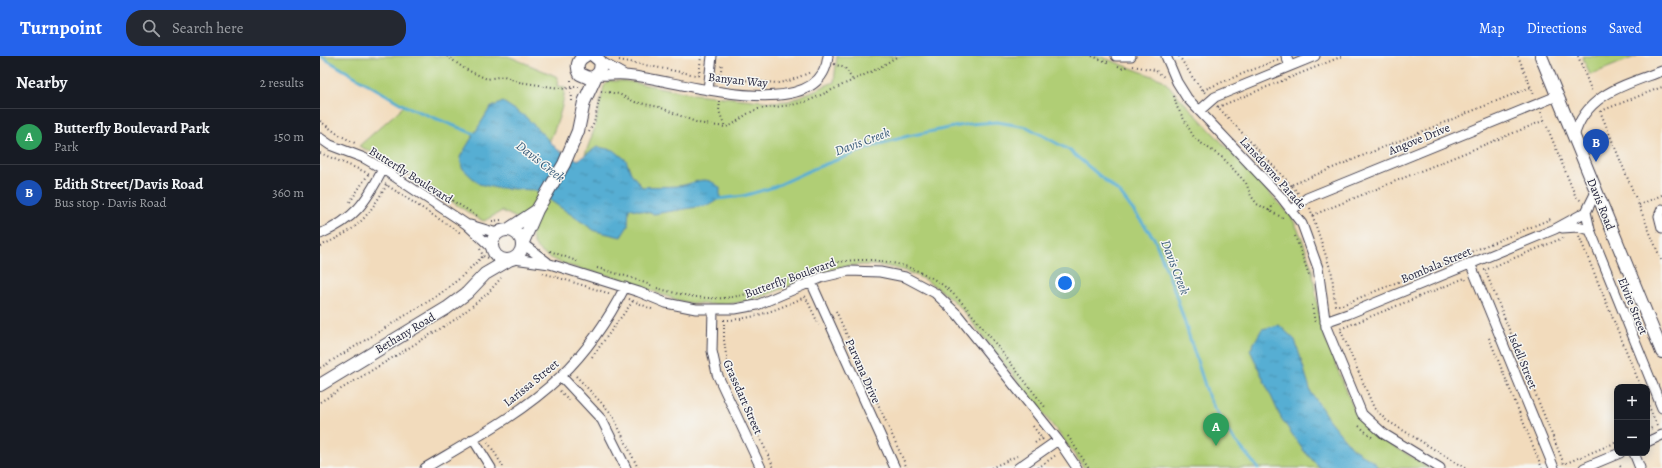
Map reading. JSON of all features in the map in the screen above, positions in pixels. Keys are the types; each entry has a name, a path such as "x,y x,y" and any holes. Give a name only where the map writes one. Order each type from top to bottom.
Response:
{"street":[{"path":"708,90 712,56"},
{"path":"1116,56 1131,56"},
{"name":"Lansdowne Parade","path":"1166,56 1180,87 1199,111 1281,197 1292,210 1305,231 1318,268 1325,322 1330,338 1362,414 1384,434 1440,468"},
{"path":"1199,111 1212,100 1315,56"},
{"name":"Davis Road","path":"1541,56 1662,352"},
{"path":"1283,57 1290,66"},
{"name":"Banyan Way","path":"591,58 625,74 708,90 771,96 785,96 818,81 825,72 828,60"},
{"name":"Bethany Road","path":"320,385 446,308 467,293 486,274 512,260 520,253 537,210 564,164 578,131 578,103 575,76 578,68 591,58 601,69 578,103"},
{"path":"1574,137 1578,123 1596,101 1614,90 1662,71"},
{"name":"Banyan Way","path":"596,76 625,74"},
{"path":"575,76 589,78 596,76"},
{"name":"Angove Drive","path":"1292,210 1304,200 1558,96"},
{"name":"Butterfly Boulevard","path":"320,138 335,147 364,158 383,169 466,224 487,251"},
{"path":"320,234 339,226 353,215 378,179 383,169"},
{"path":"1586,212 1596,192"},
{"path":"1662,209 1659,216 1662,228"},
{"name":"Bethany Road","path":"486,274 487,251 493,238 537,210"},
{"name":"Bombala Street","path":"1325,322 1348,314 1555,229 1586,212"},
{"name":"Elvire Street","path":"1586,212 1590,230 1662,408"},
{"name":"Butterfly Boulevard","path":"466,224 503,231"},
{"name":"Bombala Street","path":"1555,229 1573,226 1590,230"},
{"path":"503,231 518,233 523,243"},
{"name":"Butterfly Boulevard","path":"523,243 550,264"},
{"path":"487,251 500,259 512,260"},
{"name":"Butterfly Boulevard","path":"512,260 550,264 623,291 696,309 735,309 757,304 811,282 838,273 870,270 905,277 935,293 964,322 1058,440 1077,468"},
{"name":"Isdell Street","path":"1470,263 1554,468"},
{"name":"Parvana Drive","path":"811,282 895,468"},
{"name":"Larissa Street","path":"425,468 526,405 561,376 598,334 614,309 623,291"},
{"name":"Grassdart Street","path":"713,309 712,351 717,374 761,468"},
{"path":"561,376 602,420 626,468"},
{"path":"1650,441 1662,435"},
{"path":"473,439 491,468"},
{"path":"1018,468 1058,440"},
{"path":"1584,468 1614,456"},
{"path":"1635,456 1640,468"}],"path":[{"path":"447,56 465,69 487,79 504,76 519,82 566,89 568,87 572,87"},
{"path":"699,76 701,56"},
{"path":"722,56 722,91 719,111 725,127"},
{"path":"1092,56 1122,68 1137,65 1155,70 1168,81"},
{"path":"1179,56 1203,90 1304,200 1313,215 1332,274 1335,305 1342,305 1559,216"},
{"path":"1275,56 1276,60"},
{"path":"1218,107 1343,56"},
{"path":"1578,56 1662,262"},
{"path":"1203,90 1283,57"},
{"path":"828,60 845,68 852,79"},
{"path":"575,76 572,87 578,103"},
{"path":"1281,197 1291,185 1531,87"},
{"path":"1600,111 1662,87"},
{"path":"1173,93 1177,107 1195,139 1222,158 1246,183 1251,196 1258,204 1280,215 1288,222"},
{"path":"1313,215 1545,120"},
{"path":"320,121 339,135 362,146"},
{"path":"368,149 381,155 479,217 492,221 509,219 519,222"},
{"path":"320,152 369,173 466,237"},
{"path":"347,206 369,173"},
{"path":"1638,205 1662,195"},
{"path":"1293,230 1309,277"},
{"path":"1578,232 1640,384"},
{"path":"1563,238 1485,270 1564,464 1614,443"},
{"path":"320,368 437,296 474,266 487,251 475,244"},
{"path":"546,249 585,264"},
{"path":"591,266 629,277 663,290 712,298 732,297 757,291 820,267 846,261 873,260 910,268 936,281 963,304 1045,407"},
{"path":"537,271 584,287 623,291 658,311"},
{"path":"1465,468 1386,420 1374,408 1340,329 1465,278 1468,285"},
{"path":"320,402 456,319 487,294 499,281"},
{"path":"712,320 740,319 767,313 816,292"},
{"path":"1312,302 1316,326"},
{"path":"835,309 908,468"},
{"path":"724,320 724,340 728,369 774,468"},
{"path":"1489,336 1542,468"},
{"path":"560,391 570,401"},
{"path":"1650,409 1657,426"},
{"path":"1355,420 1365,432 1378,442"},
{"path":"1033,425 1060,461"},
{"path":"1064,432 1080,452 1089,468"},
{"path":"1031,447 1042,438"},
{"path":"488,442 504,468"},
{"path":"991,468 1019,455"},
{"path":"1038,468 1056,455"}],"green space":[{"path":"320,56 508,56 558,77 557,86 565,87 564,98 555,129 537,168 582,163 594,130 604,86 609,81 626,81 694,94 773,102 789,101 834,82 837,56 1099,56 1163,80 1291,216 1302,238 1312,269 1321,328 1355,412 1372,433 1430,468 1084,468 1064,440 964,312 945,293 911,273 885,266 853,265 819,274 754,299 736,303 704,304 677,300 625,280 558,262 548,257 535,246 532,236 533,226 502,211 484,221 477,218 388,160 359,146 404,106"},
{"path":"1582,56 1637,56 1590,75"}],"water":[{"path":"503,102 526,117 558,150 578,160 597,147 614,150 626,160 631,173 642,187 677,186 704,180 714,183 720,188 720,198 710,205 654,214 629,208 628,226 621,237 595,231 535,190 496,188 479,184 462,168 460,157 490,108"},
{"path":"1279,325 1295,340 1311,392 1329,420 1352,448 1375,463 1378,468 1320,468 1303,450 1281,418 1250,350 1262,329"}],"waterway":[{"name":"Davis Creek","path":"320,56 405,106 477,135"},
{"name":"Davis Creek","path":"717,199 743,196 774,187 813,169 876,145 908,136 969,124 997,122 1027,127 1069,150 1120,193 1154,238 1174,289 1209,398 1228,432 1258,468"}],"place":[{"name":"Edith Street/Davis Road","path":"1596,162"},
{"name":"Butterfly Boulevard Park","path":"1216,446"}]}
